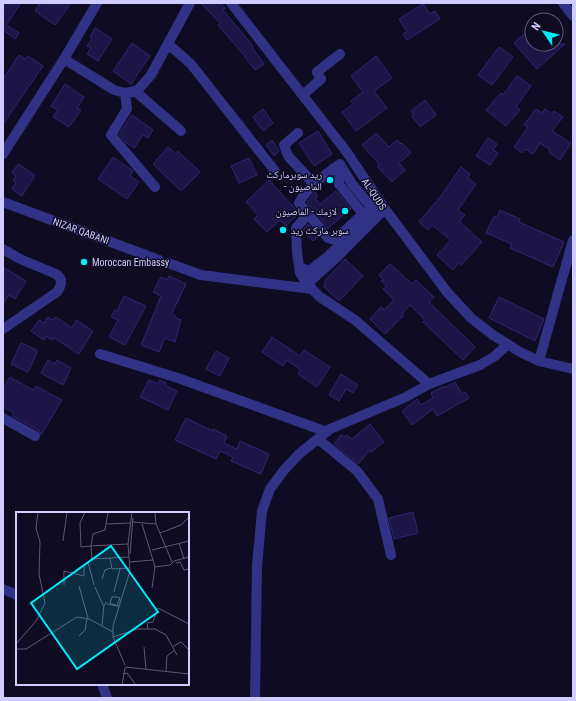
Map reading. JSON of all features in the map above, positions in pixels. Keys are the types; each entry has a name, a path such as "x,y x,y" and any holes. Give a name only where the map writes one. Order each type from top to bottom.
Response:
{"street":[{"path":"3,154 64,59 97,3"},
{"path":"64,59 114,90 125,93 135,91 143,86 151,74 190,3"},
{"name":"AL-QUDS","path":"231,3 346,151 375,209 471,318 507,345 539,361 573,369"},
{"path":"563,3 573,16"},
{"path":"168,44 191,64 275,171"},
{"path":"303,95 321,80 317,72 340,54"},
{"path":"135,91 181,131"},
{"path":"125,93 127,109 111,135 155,187"},
{"path":"298,133 284,145 288,156 314,184"},
{"path":"346,151 340,164 339,184 375,209"},
{"path":"337,242 328,238 299,203 320,178 340,164"},
{"name":"NIZAR QABANI","path":"3,202 201,275 310,286"},
{"path":"299,267 309,271 326,258 337,242 375,209"},
{"path":"310,286 335,259 375,209"},
{"path":"308,214 296,228 300,273 320,297 355,320 429,384"},
{"path":"539,361 573,240"},
{"path":"3,248 20,259 56,274 59,276 61,283 57,292 3,329"},
{"path":"255,698 257,566 262,511 270,489 284,470 299,454 330,429 406,397 429,384 480,365 495,356 507,345"},
{"path":"100,354 185,381 327,432"},
{"path":"3,418 35,436"},
{"path":"318,439 357,471 378,499 390,555"},
{"path":"3,589 16,595"},
{"path":"102,685 107,698"}],"building":[{"path":"3,3 21,3 6,25 19,33 15,39 3,30"},
{"path":"40,3 71,3 55,25 35,11"},
{"path":"201,3 220,3 225,8 223,10 253,46 252,47 264,64 255,70 218,25 220,23"},
{"path":"423,4 430,14 435,11 440,19 407,40 403,34 407,32 399,19"},
{"path":"95,28 112,39 98,61 87,54 91,48 87,46 92,39 90,37"},
{"path":"524,34 524,52 556,52 537,69 514,43"},
{"path":"132,43 150,56 131,84 113,71"},
{"path":"499,47 513,57 492,85 478,75"},
{"path":"19,55 25,59 28,56 43,66 3,124 3,79"},
{"path":"376,56 392,78 374,91 387,108 356,131 342,112 353,104 351,101 363,92 351,76"},
{"path":"517,76 531,86 516,107 520,110 506,126 486,110 501,93 503,95"},
{"path":"65,84 84,97 77,108 81,110 69,127 53,117 58,110 51,106"},
{"path":"425,100 436,115 420,127 412,116 414,115 411,111"},
{"path":"263,109 273,123 263,131 253,117"},
{"path":"536,109 542,113 545,109 552,114 554,111 563,117 552,131 571,143 560,160 540,143 533,154 525,149 522,153 514,147 528,127 524,125"},
{"path":"132,115 153,130 148,138 143,135 134,148 125,142 119,134"},
{"path":"318,131 332,154 314,166 299,143"},
{"path":"376,133 389,147 397,140 401,144 402,143 411,153 399,163 405,170 392,182 377,166 379,164 362,145"},
{"path":"488,138 497,144 493,150 498,153 490,165 476,156"},
{"path":"272,140 279,151 274,156 266,145"},
{"path":"168,147 176,154 178,151 200,172 181,191 153,164"},
{"path":"113,157 132,170 133,171 130,176 139,182 127,199 98,179"},
{"path":"249,158 257,175 239,183 231,166"},
{"path":"18,164 35,175 22,196 12,189 16,182 13,180 16,176 12,173"},
{"path":"461,167 470,174 468,178 476,184 458,210 465,215 459,221 482,242 461,265 459,263 453,270 437,255 451,240 432,225 428,230 419,222 441,196"},
{"path":"269,180 299,213 286,226 280,220 267,232 254,219 258,215 246,202"},
{"path":"336,191 351,209 328,228 307,202 315,192 318,196 315,198 320,204"},
{"path":"500,210 520,219 519,222 564,242 553,267 510,248 512,244 486,233 494,216 497,217"},
{"path":"308,224 318,237 313,241 303,230"},
{"path":"345,259 363,276 339,301 323,286 326,284 324,282"},
{"path":"390,264 412,284 416,280 434,297 429,302 475,347 463,360 423,322 425,320 410,305 402,314 403,316 385,334 370,319 381,307 384,310 394,300 383,289 387,286 381,281 383,279 379,275"},
{"path":"3,267 26,281 15,299 9,295 3,304"},
{"path":"169,276 186,284 172,313 181,320 175,342 165,338 159,352 141,345 161,296 153,292 161,277 167,280"},
{"path":"124,296 146,306 125,345 109,337 118,320 111,317 115,310 117,311"},
{"path":"499,297 544,319 535,341 489,318"},
{"path":"48,317 53,320 56,317 72,328 76,320 93,331 79,354 54,338 52,340 46,336 44,340 31,331 39,320 44,323"},
{"path":"272,337 300,356 304,350 330,367 317,387 298,374 300,369 286,360 283,366 262,352"},
{"path":"21,343 37,350 28,372 11,364"},
{"path":"216,351 229,358 220,376 206,369"},
{"path":"48,360 55,364 57,360 71,368 63,385 41,373"},
{"path":"341,374 358,385 353,393 346,389 339,401 329,395"},
{"path":"10,377 33,390 36,386 62,400 41,435 38,430 12,416 14,413 3,407 3,388"},
{"path":"149,380 158,384 160,380 166,383 165,385 177,391 168,410 140,397"},
{"path":"455,382 462,394 465,392 469,398 437,416 433,409 412,425 402,411 417,399 421,405 433,398 431,393"},
{"path":"186,418 227,436 224,443 237,449 240,441 269,454 261,474 231,461 233,457 220,451 216,459 175,440"},
{"path":"370,424 384,442 371,452 370,450 358,464 334,444 341,435 345,437 346,435 352,439"},
{"path":"413,512 418,533 394,539 389,518"}],"place":[{"name":"ريد سوبرماركت - الماصيون","path":"330,180"},
{"name":"لازمك - الماصيون","path":"345,211"},
{"name":"سوبر ماركت ريد","path":"283,230"},
{"name":"Moroccan Embassy","path":"84,262"}]}
